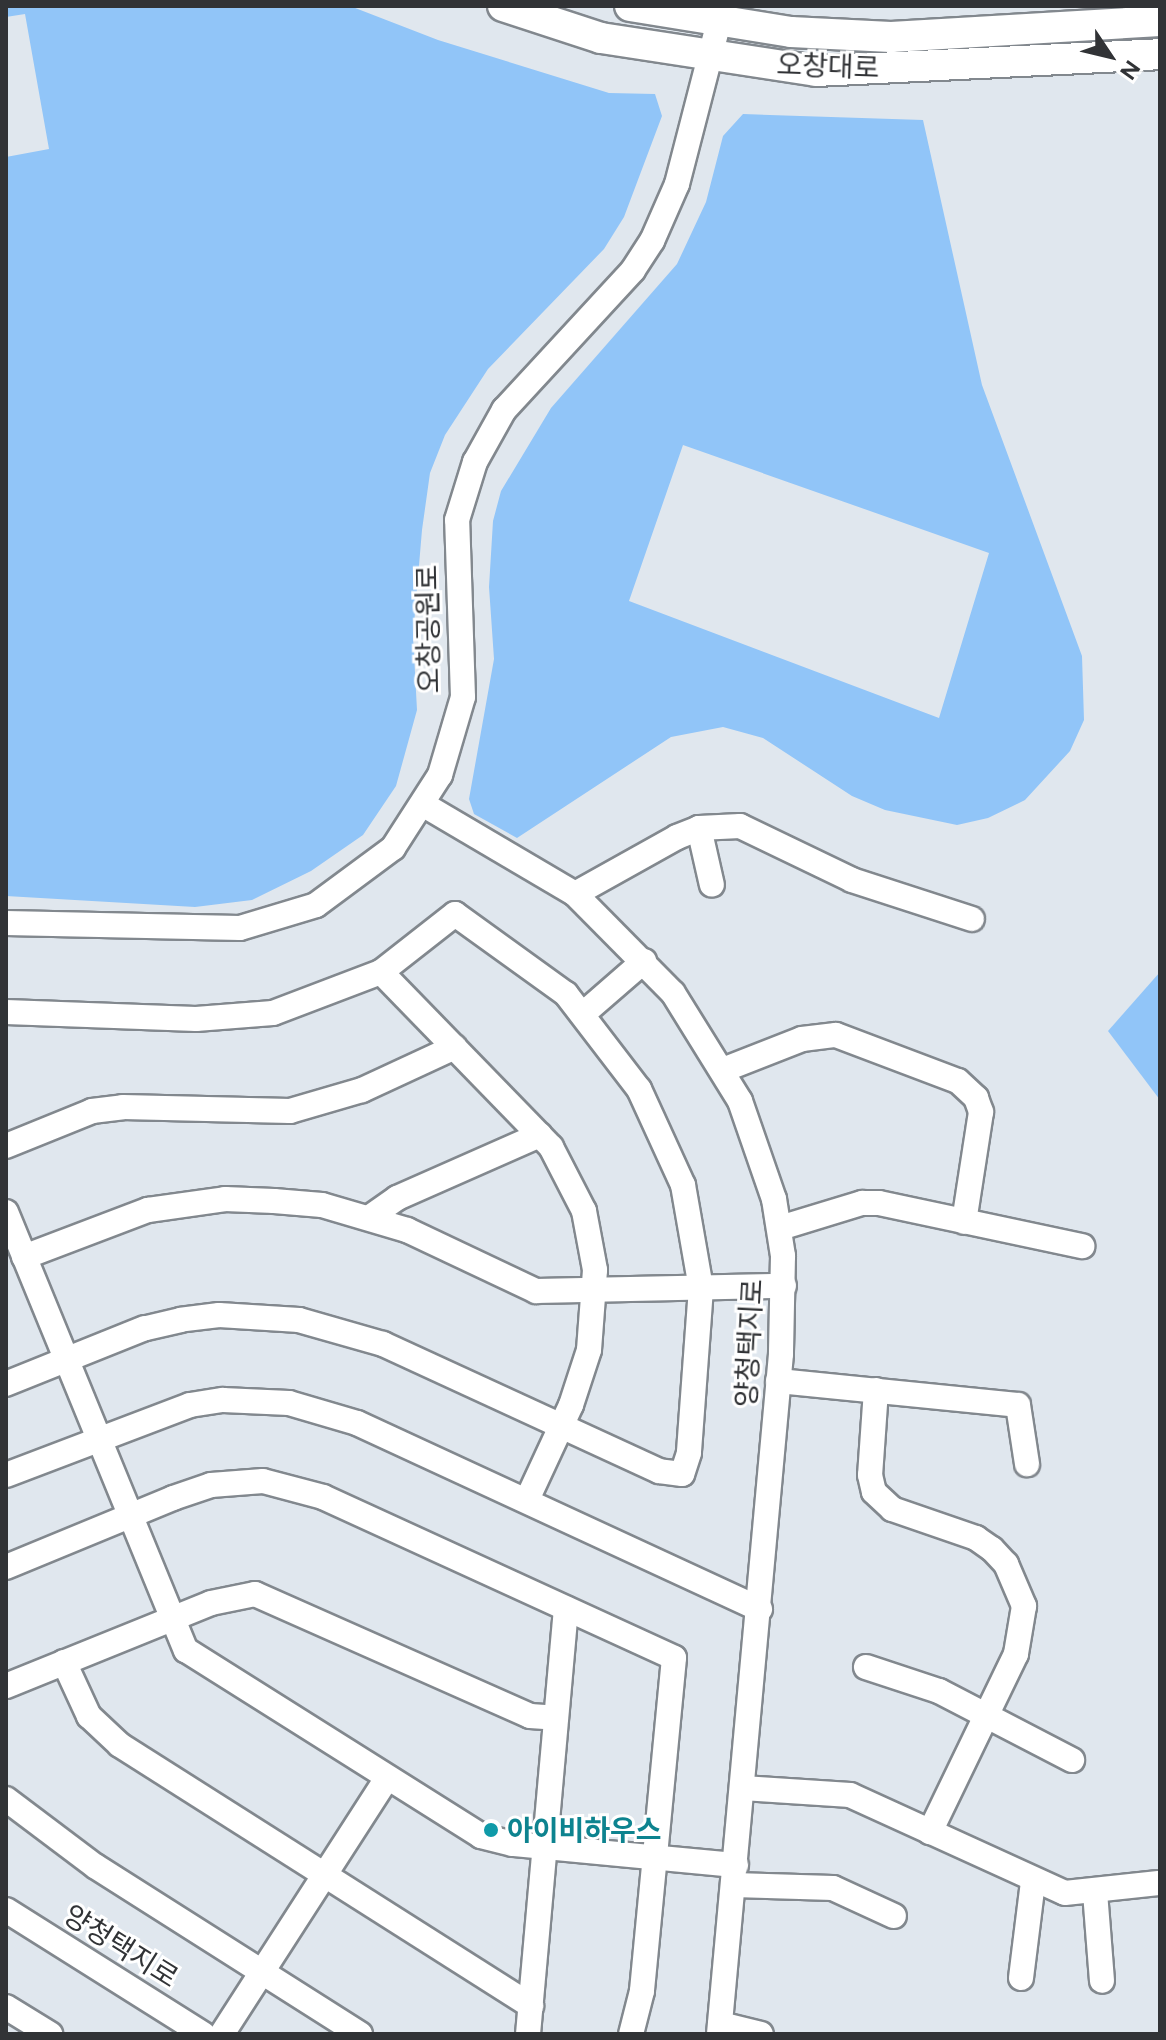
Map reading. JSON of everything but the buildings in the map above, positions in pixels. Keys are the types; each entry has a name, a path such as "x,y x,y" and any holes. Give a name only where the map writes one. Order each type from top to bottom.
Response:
{"main road":[{"name":"오창대로","path":"503,6 601,38 816,71 1160,54"},
{"name":"오창대로","path":"630,6 891,37 1160,21"}],"street":[{"name":"오창공원로","path":"6,923 207,930 265,923 316,905 370,869 393,848 424,805 444,764 463,697 456,547 468,481 504,410 633,270 652,241 677,184 721,15"},
{"name":"양청택지로","path":"424,805 575,894 673,993 723,1070 759,1149 780,1228 784,1286 778,1381 760,1609 719,2029"},
{"path":"575,894 699,828 740,826 852,880 972,919"},
{"path":"699,828 712,885"},
{"path":"6,1012 236,1019 305,1005 381,972 455,914 536,970 583,1014 639,1089 671,1151 692,1218 701,1288 689,1453 682,1474 659,1471 383,1344 299,1320 219,1315 181,1320 145,1328 6,1384"},
{"path":"583,1014 644,961"},
{"path":"381,972 540,1135 569,1176 584,1211 595,1291 589,1350 562,1425 527,1500"},
{"path":"723,1070 802,1039 836,1035 958,1081 976,1098 981,1112 964,1222"},
{"path":"6,1146 92,1111 123,1107 290,1111 362,1090 455,1047"},
{"path":"370,1217 397,1198 540,1135"},
{"path":"24,1257 148,1210 225,1199 322,1205 370,1217 536,1291 784,1286"},
{"path":"780,1228 862,1203 1082,1246"},
{"path":"6,1212 96,1439 170,1619 186,1650 481,1836 545,1847 655,1858 735,1875 833,1888 894,1916"},
{"path":"778,1381 1018,1405 1027,1464"},
{"path":"876,1390 870,1475 881,1502 976,1538 1006,1564 1024,1606 1022,1632 988,1716 930,1832"},
{"path":"6,1475 190,1405 251,1399 289,1403 357,1423 760,1609"},
{"path":"6,1567 211,1485 250,1481 287,1485 674,1658 642,1991 631,2034"},
{"path":"6,1686 237,1595 270,1597 530,1716 556,1718"},
{"path":"528,2034 566,1609"},
{"path":"64,1662 80,1701 102,1731 531,2006"},
{"path":"866,1667 939,1691 1072,1760"},
{"path":"222,2034 387,1778"},
{"path":"743,1788 850,1795 1065,1893 1158,1883"},
{"path":"6,1799 45,1832 360,2034"},
{"path":"1021,1978 1033,1881"},
{"path":"1095,1892 1102,1981"},
{"name":"양청택지로","path":"6,1910 203,2034"},
{"path":"6,2007 50,2034"},
{"path":"719,2029 761,2034"}],"shaded area":[{"path":"6,6 350,6 438,40 609,93 655,94 662,116 624,217 604,249 488,369 445,435 430,473 422,530 413,636 417,710 396,786 363,835 311,871 252,900 195,907 6,896 6,157 49,149 25,14 6,17"},
{"path":"743,114 923,120 982,385 1082,656 1084,720 1070,751 1025,800 988,818 957,825 885,810 852,796 763,738 723,727 671,737 517,838 474,814 469,799 494,659 489,587 493,521 501,491 551,408 677,264 706,202 723,136","holes":["683,445 989,553 939,718 629,601"]},
{"path":"1160,972 1160,1100 1108,1031"}],"place":[{"name":"아이비하우스","path":"491,1830"}]}
